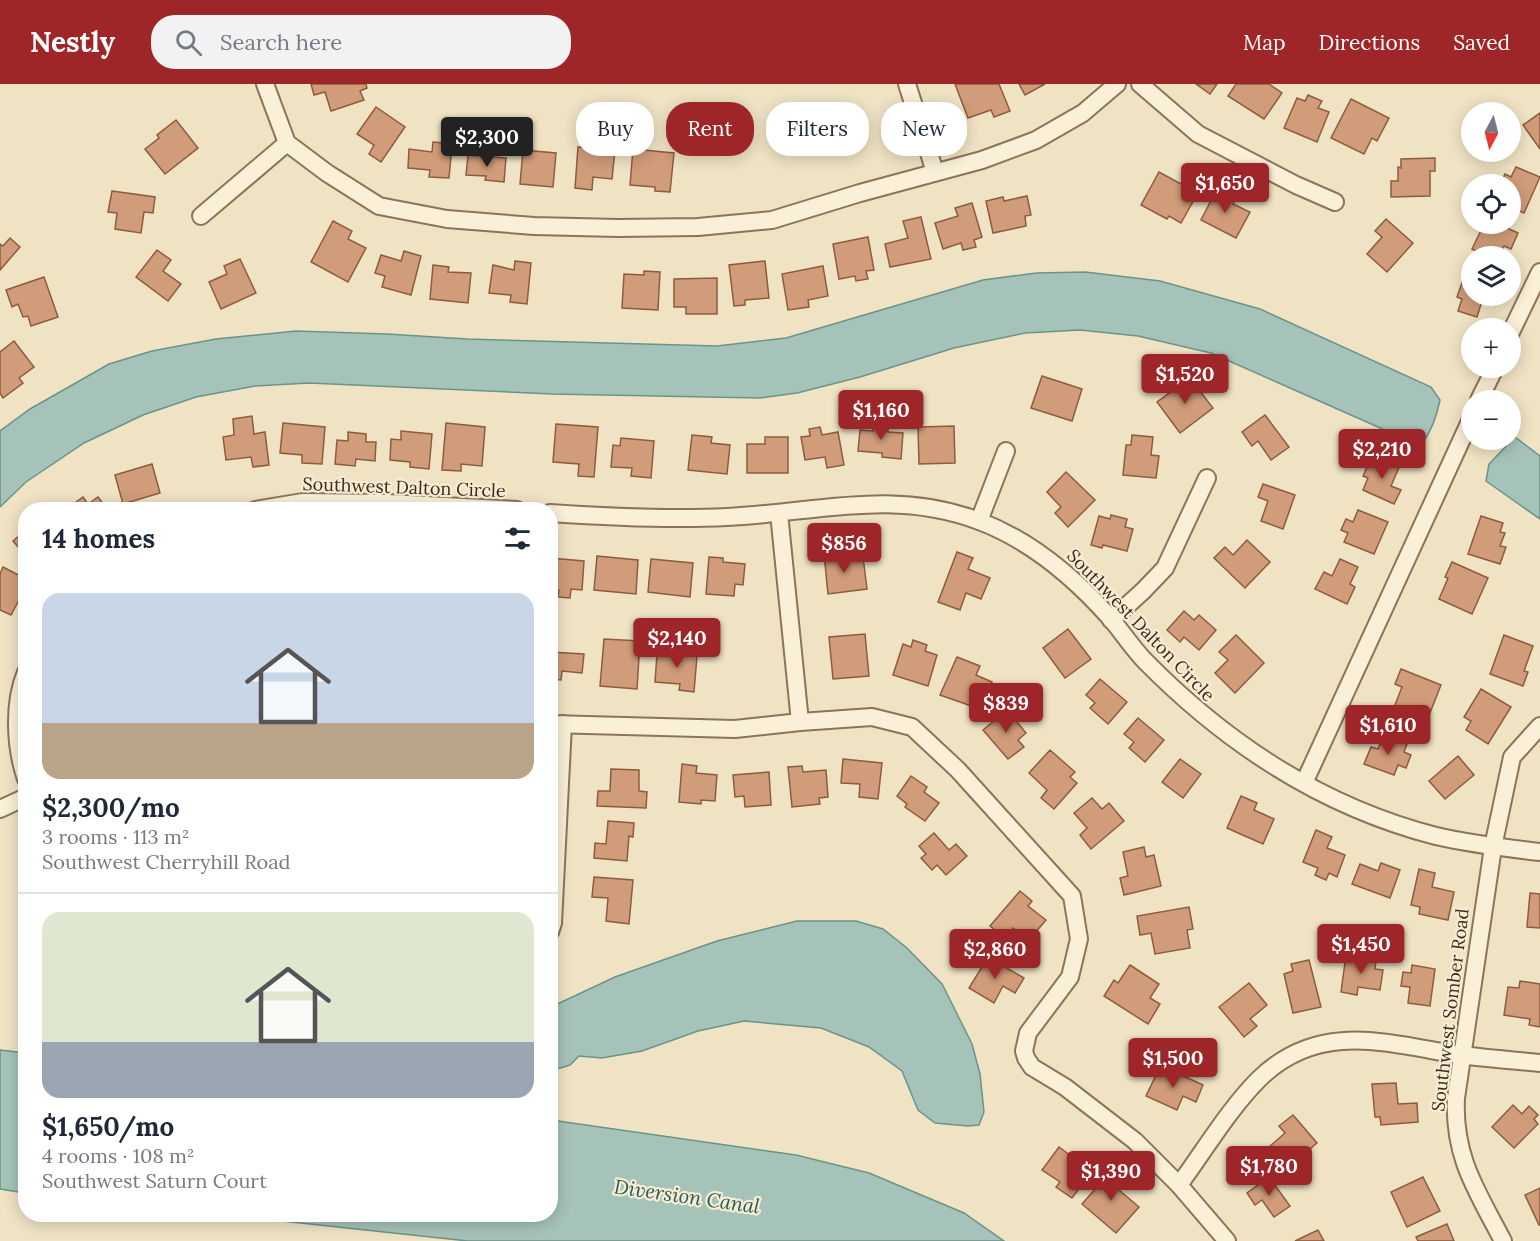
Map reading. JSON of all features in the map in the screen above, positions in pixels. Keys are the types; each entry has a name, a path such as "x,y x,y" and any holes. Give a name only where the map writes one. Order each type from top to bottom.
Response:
{"street":[{"path":"265,84 287,143 327,173 379,206 447,219 534,226 698,227 772,220 982,160 1036,140 1083,113 1117,84"},
{"path":"907,84 935,172"},
{"path":"1140,84 1198,134 1335,202"},
{"path":"201,216 287,143"},
{"path":"1518,318 1540,272"},
{"path":"1304,783 1461,441"},
{"path":"979,521 1006,451"},
{"path":"1112,620 1165,568 1207,478"},
{"name":"Southwest Dalton Circle","path":"558,513 688,518 727,517 888,503 934,509 979,521 1034,549 1052,561 1112,620 1141,658 1194,708 1278,771 1349,805 1407,827 1493,847 1540,852"},
{"path":"779,513 800,722"},
{"path":"558,724 735,729 872,717 912,727 958,770 1072,896 1079,939 1070,977 1028,1033 1024,1051 1032,1067 1065,1087 1135,1141 1179,1185 1227,1241"},
{"path":"18,726 18,745"},
{"name":"Southwest Somber Road","path":"1503,1241 1465,1166 1459,1147 1455,1116 1461,1055 1493,847 1512,758 1540,726"},
{"path":"0,808 18,800"},
{"path":"1179,1185 1244,1096 1260,1078 1293,1054 1308,1048 1354,1039 1461,1055 1540,1063"}],"water":[{"path":"1085,272 1160,281 1260,309 1431,387 1440,400 1432,427 1423,442 1418,442 1396,435 1211,353 1138,336 1080,330 1025,333 954,348 860,377 797,393 760,398 552,394 309,383 255,386 196,397 143,415 84,443 26,482 0,507 0,431 30,409 109,364 152,351 216,339 296,331 467,339 717,346 786,338 983,280 1036,273"},
{"path":"1521,442 1540,456 1540,519 1486,481 1489,464 1502,450 1521,450"},
{"path":"797,921 856,921 883,929 907,948 942,984 972,1044 980,1074 984,1112 979,1125 935,1123 918,1110 902,1071 869,1047 821,1028 744,1021 698,1031 642,1051 602,1058 579,1056 570,1065 558,1069 558,1004 615,977 717,941"},
{"path":"0,1050 18,1052 18,1192 0,1189"},
{"name":"Diversion Canal","path":"558,1121 796,1155 869,1173 964,1213 1004,1241 468,1241 290,1222 558,1222"}],"building":[{"path":"311,84 366,84 367,88 360,91 364,100 331,111 325,92 314,95"},
{"path":"955,84 999,84 1010,111 994,117 991,110 968,118 967,102 962,102"},
{"path":"1019,84 1045,84 1025,95"},
{"path":"1196,84 1217,84 1210,94"},
{"path":"1236,84 1269,84 1282,93 1264,119 1228,96"},
{"path":"1308,95 1322,101 1318,108 1329,112 1317,142 1284,128 1297,98 1305,101"},
{"path":"1351,99 1389,118 1377,141 1372,138 1364,154 1331,138"},
{"path":"376,107 405,127 381,162 369,154 374,145 357,134"},
{"path":"1540,113 1540,149 1523,125"},
{"path":"176,120 198,148 165,174 145,149 159,138 157,135"},
{"path":"433,142 452,144 449,178 429,177 430,170 408,168 409,149 432,152"},
{"path":"523,150 556,153 553,187 520,184"},
{"path":"654,151 666,152 666,156 674,156 670,192 655,191 655,187 630,185 632,156 654,156"},
{"path":"468,155 506,158 504,182 485,180 486,176 466,175"},
{"path":"577,156 614,156 612,179 593,177 592,190 575,188"},
{"path":"1435,158 1435,171 1430,171 1430,196 1391,197 1391,181 1398,181 1398,167 1401,168 1401,159"},
{"path":"1516,167 1540,177 1524,213 1521,212 1521,174 1512,174"},
{"path":"1188,170 1205,180 1181,223 1169,216 1167,219 1141,205 1159,172 1181,184"},
{"path":"1217,189 1236,199 1233,204 1250,212 1236,238 1201,220"},
{"path":"112,191 155,197 153,213 144,212 141,233 115,229 117,213 108,212"},
{"path":"1027,196 1031,215 1025,216 1026,226 993,233 986,201 1003,197 1004,201"},
{"path":"972,203 982,237 974,240 976,247 963,250 961,243 943,249 935,223 958,216 955,208"},
{"path":"921,217 931,259 890,267 885,244 908,238 903,221"},
{"path":"1386,219 1413,243 1387,272 1367,254 1382,237 1375,231"},
{"path":"333,221 352,231 348,239 366,248 348,282 311,262"},
{"path":"1479,234 1518,234 1512,246 1473,246"},
{"path":"868,237 874,270 866,271 868,279 856,281 855,276 839,279 833,244"},
{"path":"10,238 20,247 0,270 0,244 3,246"},
{"path":"157,250 171,260 163,271 181,284 168,301 136,277"},
{"path":"404,251 421,256 411,295 382,287 385,276 375,273 381,255 401,261"},
{"path":"240,259 256,293 221,309 209,282 227,274 224,266"},
{"path":"515,261 531,263 527,304 510,302 511,295 489,293 493,265 514,270"},
{"path":"765,261 769,298 745,300 745,305 734,306 729,265"},
{"path":"433,265 449,267 448,272 471,273 468,303 430,299"},
{"path":"823,266 828,296 808,300 809,307 788,310 782,274"},
{"path":"644,271 660,272 658,310 622,308 624,274 644,275"},
{"path":"44,277 58,317 31,326 28,316 23,317 18,304 12,307 6,290"},
{"path":"717,278 717,314 686,314 686,307 674,307 674,279"},
{"path":"1461,286 1461,299 1457,297"},
{"path":"1461,302 1461,306 1480,306 1477,317 1458,311"},
{"path":"14,341 34,367 19,378 23,383 3,398 0,393 0,352"},
{"path":"1042,376 1082,389 1072,421 1031,408"},
{"path":"1190,378 1213,408 1180,433 1157,402"},
{"path":"1265,415 1289,447 1271,460 1258,441 1252,446 1242,432"},
{"path":"252,416 254,434 265,432 269,465 253,467 251,457 226,460 223,437 234,435 233,419"},
{"path":"873,422 888,423 888,432 903,433 901,459 882,457 882,453 858,451 860,430 873,431"},
{"path":"283,423 325,427 322,464 302,463 302,455 280,453"},
{"path":"446,423 485,427 482,466 461,464 461,471 442,470"},
{"path":"556,424 598,427 594,477 578,476 579,464 553,462"},
{"path":"954,426 955,463 919,464 918,427"},
{"path":"820,427 822,435 838,432 844,465 827,468 825,457 805,460 801,437 810,436 809,429"},
{"path":"401,431 432,434 429,469 410,467 410,462 390,460 391,439 401,440"},
{"path":"348,432 366,434 366,442 376,442 375,461 356,459 355,466 335,464 337,440 348,441"},
{"path":"692,435 712,437 711,443 730,445 727,474 688,470"},
{"path":"1132,435 1153,437 1151,455 1159,456 1156,478 1123,475 1126,445 1131,445"},
{"path":"765,437 788,437 788,473 747,473 747,444 765,444"},
{"path":"621,438 654,441 651,478 631,476 632,468 611,467 613,445 620,446"},
{"path":"1380,455 1400,465 1391,486 1401,490 1394,504 1363,490 1368,478 1363,476 1369,463 1375,465"},
{"path":"152,464 160,493 122,502 115,475"},
{"path":"1066,472 1095,500 1068,527 1055,513 1061,507 1047,492"},
{"path":"1263,484 1295,495 1283,529 1261,521 1268,501 1258,497"},
{"path":"83,497 87,502 76,502"},
{"path":"98,497 102,502 91,502"},
{"path":"1358,510 1388,522 1374,554 1344,542 1348,533 1341,530 1346,519 1353,522"},
{"path":"1111,515 1127,519 1125,527 1133,529 1127,551 1103,545 1102,548 1091,545 1099,516 1110,519"},
{"path":"1481,516 1503,523 1500,532 1505,533 1500,546 1506,547 1500,564 1468,554"},
{"path":"18,537 18,547 13,541"},
{"path":"1247,540 1270,562 1245,588 1214,558 1225,547 1233,555"},
{"path":"841,552 842,560 863,557 867,589 828,594 824,554"},
{"path":"957,552 973,558 968,569 990,578 981,599 966,593 960,610 938,602"},
{"path":"597,556 638,560 636,594 594,590"},
{"path":"709,557 723,558 723,562 745,564 743,585 735,584 734,596 706,594"},
{"path":"558,559 584,561 582,590 571,589 570,598 558,597"},
{"path":"651,559 693,563 690,597 648,592"},
{"path":"1340,559 1358,567 1350,584 1355,587 1347,604 1315,589 1324,572 1332,576"},
{"path":"1452,562 1488,578 1472,614 1439,599"},
{"path":"3,567 18,575 18,602 11,615 0,610 0,574"},
{"path":"1184,611 1194,620 1199,615 1216,630 1199,650 1184,637 1180,642 1167,630"},
{"path":"1068,629 1091,659 1065,678 1043,648"},
{"path":"865,634 869,676 833,679 829,637"},
{"path":"1236,635 1264,663 1235,693 1215,673 1228,660 1219,652"},
{"path":"1504,635 1533,646 1524,671 1528,672 1523,686 1490,674"},
{"path":"604,639 640,641 637,689 600,686"},
{"path":"913,640 927,645 925,651 937,655 928,686 893,675 903,644 911,647"},
{"path":"666,646 678,647 677,654 697,656 694,692 679,690 680,684 655,682 657,654 666,655"},
{"path":"558,652 584,654 582,673 562,671 561,680 558,680"},
{"path":"957,657 980,666 976,675 992,682 980,709 940,695"},
{"path":"1401,669 1441,685 1426,723 1393,710 1402,687 1395,684"},
{"path":"1100,679 1127,702 1108,724 1090,708 1095,703 1086,695"},
{"path":"1481,689 1511,707 1488,744 1466,730 1471,721 1464,717"},
{"path":"1007,710 1026,733 1018,740 1024,747 1008,759 983,730"},
{"path":"1138,718 1164,740 1145,762 1129,748 1134,742 1124,734"},
{"path":"1384,735 1407,744 1404,752 1411,755 1406,768 1398,765 1394,775 1364,764 1371,747 1378,749"},
{"path":"1050,750 1075,772 1070,777 1077,783 1054,809 1041,798 1047,790 1029,773"},
{"path":"1458,756 1474,775 1445,799 1429,781"},
{"path":"843,759 882,763 878,799 859,797 860,784 841,783"},
{"path":"1180,759 1201,774 1183,798 1162,782"},
{"path":"682,764 697,766 696,773 717,775 715,801 701,800 701,804 679,802"},
{"path":"802,766 803,772 826,770 828,797 819,798 820,804 792,807 788,767"},
{"path":"611,769 639,770 639,791 647,792 646,808 597,806 598,791 610,791"},
{"path":"769,772 771,805 745,807 744,796 735,797 733,775"},
{"path":"911,776 927,787 924,792 939,803 925,821 905,807 907,804 897,796"},
{"path":"1241,796 1257,803 1254,810 1274,819 1263,844 1227,828"},
{"path":"1092,798 1102,809 1109,803 1124,821 1091,849 1080,835 1087,828 1074,813"},
{"path":"608,821 634,823 633,837 629,836 627,861 594,858 595,843 606,844"},
{"path":"1316,830 1332,837 1327,848 1345,855 1337,877 1329,873 1326,880 1315,875 1318,868 1303,862"},
{"path":"934,833 949,850 956,844 967,856 946,875 937,865 932,870 921,858 926,854 919,846"},
{"path":"1144,847 1146,857 1154,855 1161,886 1124,895 1120,878 1128,876 1123,852"},
{"path":"1381,863 1400,870 1390,898 1352,884 1360,864 1378,871"},
{"path":"1419,869 1435,873 1432,887 1454,892 1448,920 1419,914 1420,907 1411,905"},
{"path":"594,877 633,880 629,924 606,921 608,898 592,897"},
{"path":"1020,891 1032,901 1028,906 1046,920 1029,940 1013,928 1005,938 990,926"},
{"path":"1530,893 1540,894 1540,928 1527,927"},
{"path":"1189,907 1193,929 1187,930 1190,948 1155,954 1151,933 1140,935 1137,916"},
{"path":"1346,955 1376,960 1375,969 1383,970 1380,990 1358,987 1357,995 1341,992"},
{"path":"988,957 1024,978 1015,993 1003,986 994,1003 969,988"},
{"path":"1309,960 1321,1007 1293,1013 1284,974 1293,971 1291,964"},
{"path":"1130,965 1159,984 1150,998 1160,1004 1148,1024 1104,996 1114,980 1118,983"},
{"path":"1412,965 1435,969 1430,1006 1408,1003 1410,987 1401,986 1403,972 1411,973"},
{"path":"1520,981 1540,984 1540,1027 1529,1025 1530,1019 1504,1015 1508,987 1519,988"},
{"path":"1249,983 1267,1005 1250,1019 1257,1026 1244,1037 1219,1007"},
{"path":"1166,1068 1203,1085 1196,1102 1183,1096 1177,1110 1146,1096 1158,1071 1163,1073"},
{"path":"1396,1083 1398,1104 1417,1103 1418,1122 1381,1125 1380,1117 1375,1117 1372,1084"},
{"path":"1513,1105 1522,1114 1529,1106 1538,1115 1534,1119 1538,1124 1514,1148 1492,1127"},
{"path":"1293,1115 1317,1143 1303,1155 1297,1149 1281,1162 1269,1147 1285,1133 1279,1126"},
{"path":"1059,1147 1079,1162 1081,1159 1094,1169 1072,1198 1056,1187 1060,1182 1042,1170"},
{"path":"1113,1169 1127,1180 1119,1190 1139,1207 1116,1233 1082,1204"},
{"path":"1269,1177 1290,1206 1274,1217 1262,1200 1255,1205 1247,1193"},
{"path":"1423,1177 1440,1211 1407,1227 1391,1192"},
{"path":"1540,1188 1540,1225 1539,1225 1525,1195"},
{"path":"1447,1224 1454,1241 1418,1241 1416,1237"},
{"path":"1318,1230 1324,1241 1295,1241"}]}
